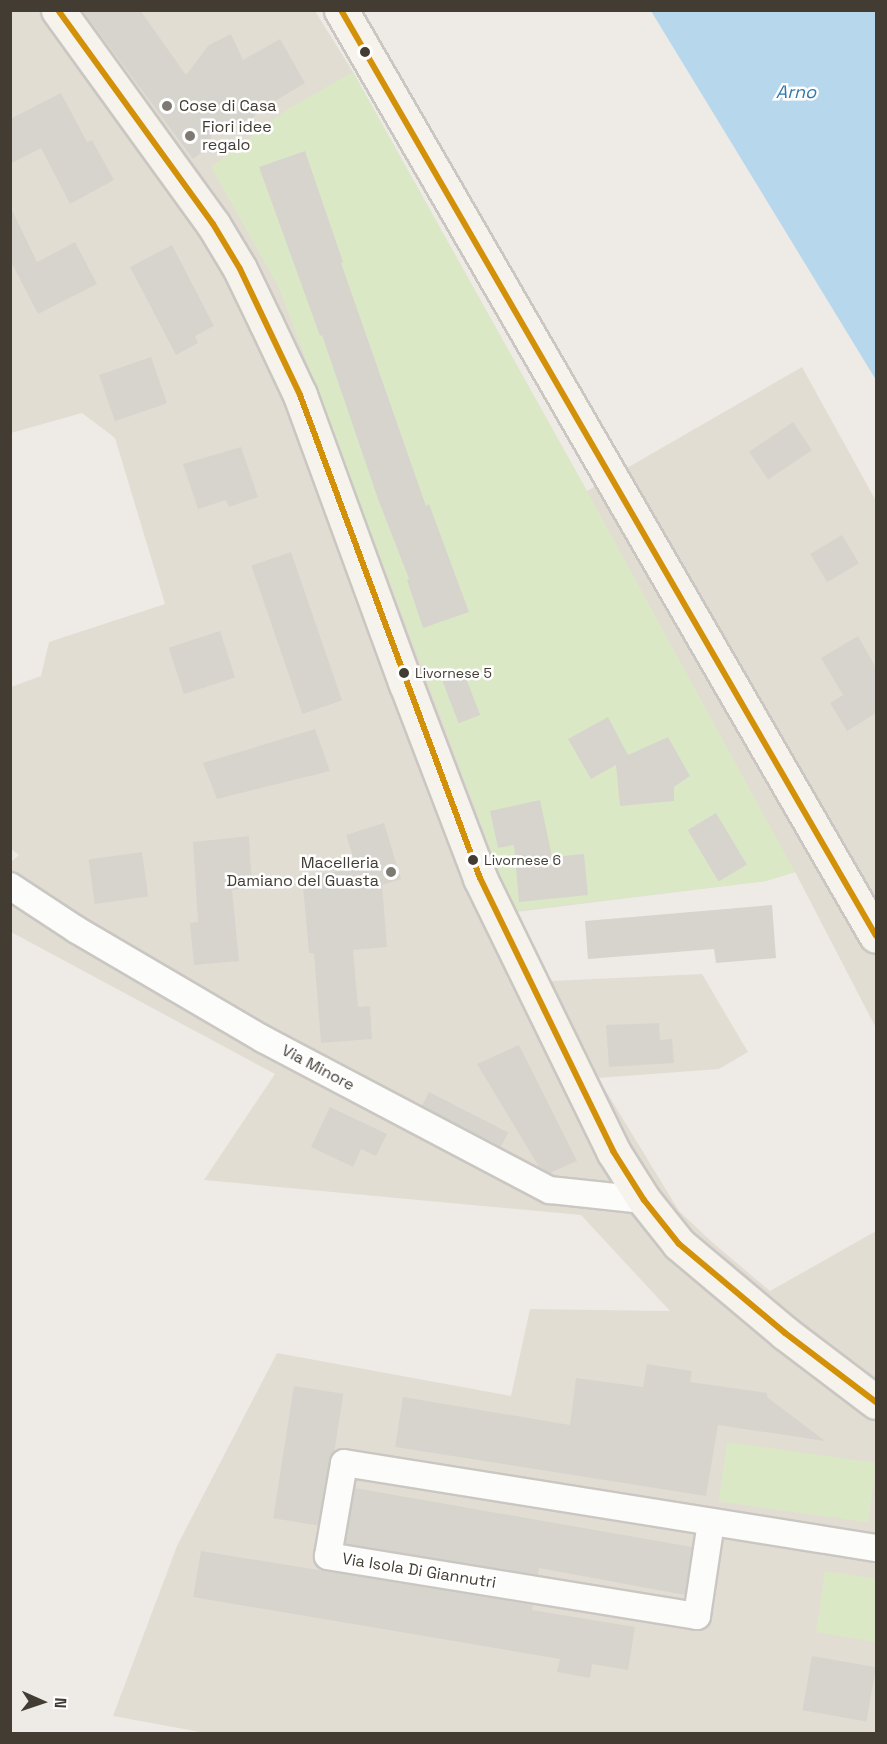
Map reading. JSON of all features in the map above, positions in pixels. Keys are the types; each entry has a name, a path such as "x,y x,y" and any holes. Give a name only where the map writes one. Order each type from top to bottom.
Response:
{"street":[{"path":"58,10 213,224 253,296 300,395 416,712 480,878 565,1057 613,1151 663,1226 696,1260 785,1333 876,1402"},
{"path":"341,10 876,936"},
{"name":"Via Minore","path":"10,886 77,930 263,1039 550,1190 644,1200"},
{"name":"Via Isola Di Giannutri","path":"711,1522 697,1616 328,1556 344,1463 876,1548"}],"shaded area":[{"path":"11,11 315,11 353,72 587,491 802,367 876,501 876,1028 795,872 766,881 515,912 551,981 702,974 748,1052 719,1069 598,1078 679,1211 713,1243 770,1291 876,1231 876,1733 211,1734 113,1716 177,1546 277,1353 511,1396 530,1309 670,1311 581,1215 204,1180 275,1074 11,932 11,862 19,855 11,849 11,687 41,676 49,642 165,604 115,438 82,413 11,433"}],"green space":[{"path":"353,72 587,491 795,872 766,881 514,911 279,288 211,167 288,109"},
{"path":"727,1442 876,1463 868,1522 719,1501"},
{"path":"825,1571 876,1579 876,1642 816,1632"}],"water":[{"name":"Arno","path":"651,11 876,11 876,380"}],"building":[{"path":"82,10 140,10 186,75 209,45 231,34 243,60 280,39 305,83 257,112 253,118 213,130 209,147 193,159"},
{"path":"61,93 87,142 92,140 114,180 70,204 41,148 10,164 10,119"},
{"path":"305,151 343,262 341,263 426,506 429,504 469,612 423,628 407,580 409,579 259,167"},
{"path":"10,206 37,262 75,242 97,284 38,314 10,260"},
{"path":"172,245 214,326 195,336 198,343 176,355 130,267"},
{"path":"151,357 167,403 115,421 99,375"},
{"path":"793,422 812,450 768,480 749,452"},
{"path":"241,447 258,497 229,507 226,500 198,509 183,464"},
{"path":"842,535 859,563 827,582 810,554"},
{"path":"291,552 342,700 302,714 251,566"},
{"path":"220,631 235,678 184,694 169,648"},
{"path":"858,636 876,668 876,713 847,731 830,703 843,695 821,658"},
{"path":"464,673 480,715 459,723 443,681"},
{"path":"608,717 628,755 668,737 690,776 674,787 674,801 620,806 616,765 591,779 568,739"},
{"path":"315,729 330,771 217,799 203,763"},
{"path":"540,800 552,857 584,854 588,895 519,902 514,845 498,848 490,811"},
{"path":"716,813 747,864 719,881 688,830"},
{"path":"384,823 401,879 382,885 387,947 353,950 358,1007 370,1006 372,1039 321,1043 314,953 309,953 302,876 357,869 346,835"},
{"path":"249,836 252,888 232,890 239,961 194,965 190,923 198,922 193,842"},
{"path":"142,852 148,897 95,904 89,860"},
{"path":"772,905 776,958 716,963 714,949 588,959 585,921"},
{"path":"659,1023 660,1040 672,1039 674,1063 609,1067 606,1025"},
{"path":"519,1045 577,1161 550,1173 539,1167 477,1064"},
{"path":"429,1092 508,1132 501,1147 422,1106"},
{"path":"330,1107 387,1134 376,1156 361,1149 353,1167 311,1147"},
{"path":"647,1364 692,1371 690,1382 767,1393 767,1397 825,1441 718,1425 706,1496 395,1447 403,1397 570,1425 576,1378 643,1387"},
{"path":"294,1386 343,1394 322,1526 273,1518"},
{"path":"355,1488 692,1547 685,1595 539,1568 538,1575 345,1544"},
{"path":"201,1551 533,1605 532,1610 635,1627 628,1670 592,1664 590,1678 557,1672 560,1659 193,1597"},
{"path":"812,1656 876,1667 866,1721 802,1710"}],"transit line":[{"path":"58,10 213,224 240,269 300,395 480,878 613,1151 644,1200 679,1244 785,1333 876,1402"},
{"path":"341,10 876,936"}],"place":[{"name":"Cose di Casa","path":"167,106"},
{"name":"Fiori idee regalo","path":"190,136"},
{"name":"Livornese 5","path":"404,673"},
{"name":"Livornese 6","path":"473,860"},
{"name":"Macelleria Damiano del Guasta","path":"391,872"}]}
